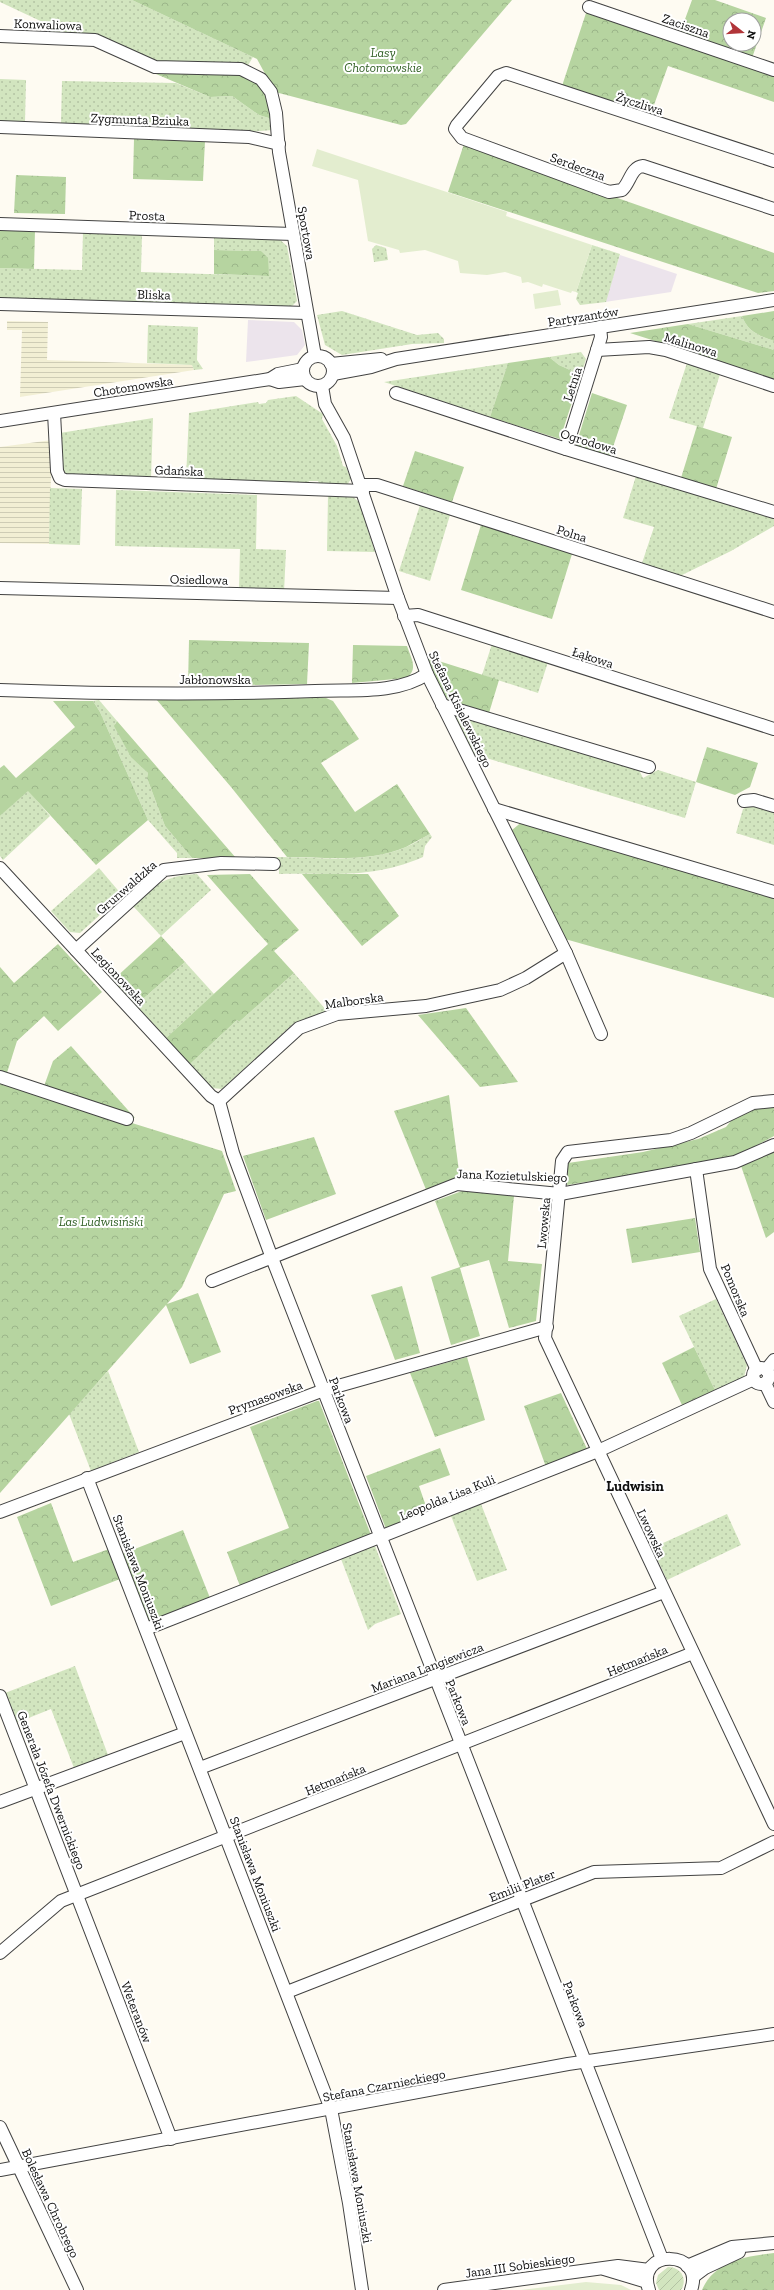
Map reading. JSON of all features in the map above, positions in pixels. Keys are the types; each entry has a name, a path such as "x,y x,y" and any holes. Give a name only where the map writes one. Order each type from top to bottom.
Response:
{"street":[{"name":"Zaciszna","path":"589,7 774,70"},
{"name":"Konwaliowa","path":"0,36 95,40"},
{"name":"Sportowa","path":"95,40 160,68 223,68 247,71 258,76 268,87 276,113 292,234 315,356"},
{"name":"Życzliwa","path":"498,76 507,74 774,161"},
{"name":"Serdeczna","path":"498,76 457,125 456,132 462,138 609,192 622,190 638,166 643,166 774,209"},
{"name":"Zygmunta Bziuka","path":"0,127 249,137 279,144"},
{"name":"Prosta","path":"0,224 292,234"},
{"name":"Partyzantów","path":"332,369 371,367 396,359 774,300"},
{"name":"Bliska","path":"0,304 307,313"},
{"name":"Letnia","path":"566,449 598,350 601,337 600,327"},
{"name":"Malinowa","path":"598,350 649,347 666,350 774,386"},
{"path":"315,356 322,356 332,369 329,382 322,386 313,386 304,374 306,361 315,356"},
{"name":"Chotomowska","path":"0,421 270,379 279,382 304,374"},
{"name":"Stefana Kisielewskiego","path":"322,386 325,404 344,438 404,616 427,674 566,953 601,1034"},
{"name":"Ogrodowa","path":"396,393 566,449 774,512"},
{"name":"Gdańska","path":"54,413 57,471 60,478 65,480 362,488"},
{"name":"Polna","path":"362,488 377,486 774,612"},
{"name":"Osiedlowa","path":"0,588 398,598"},
{"name":"Łąkowa","path":"404,616 418,615 774,729"},
{"name":"Jabłonowska","path":"0,690 93,693 277,692 405,685 427,674"},
{"path":"442,705 649,767"},
{"path":"744,801 754,800 774,806"},
{"path":"494,809 774,892"},
{"name":"Grunwaldzka","path":"76,950 164,870 221,863 274,864"},
{"name":"Legionowska","path":"0,868 211,1096 219,1101"},
{"name":"Malborska","path":"219,1101 299,1028 337,1014 426,1006 500,990 526,978 566,953"},
{"path":"0,1077 127,1119"},
{"name":"Parkowa","path":"219,1101 233,1153 272,1258 662,2259"},
{"name":"Jana Kozietulskiego","path":"569,1151 672,1140 691,1133 753,1103 774,1101"},
{"name":"Jana Kozietulskiego","path":"212,1281 457,1184 560,1194 735,1162 774,1145"},
{"name":"Lwowska","path":"569,1151 562,1161 546,1338 774,1824"},
{"name":"Pomorska","path":"696,1169 710,1269 764,1376 774,1402"},
{"name":"Prymasowska","path":"0,1512 324,1390 547,1327"},
{"path":"764,1376 774,1360"},
{"name":"Leopolda Lisa Kuli","path":"146,1629 381,1538 598,1451 764,1376"},
{"name":"Stanisława Moniuszki","path":"88,1478 331,2109 349,2203 362,2290"},
{"name":"Mariana Langiewicza","path":"200,1768 664,1592"},
{"name":"Hetmańska","path":"0,1953 61,1901 694,1653"},
{"name":"Generała Józefa Dwernickiego","path":"0,1696 77,1895"},
{"path":"0,1802 186,1733"},
{"name":"Emilii Plater","path":"287,1992 594,1872 721,1868 774,1842"},
{"name":"Weteranów","path":"77,1895 171,2139"},
{"name":"Stefana Czarnieckiego","path":"0,2170 584,2061 774,2034"},
{"name":"Bolesława Chrobrego","path":"0,2127 77,2290"},
{"path":"687,2266 732,2247 774,2243"},
{"path":"693,2277 705,2268 751,2246"},
{"path":"649,2281 655,2263 662,2259 672,2258 680,2260 687,2266 693,2277 691,2290"},
{"name":"Jana III Sobieskiego","path":"444,2290 601,2268 649,2281"}],"shaded area":[{"path":"620,255 677,274 671,292 605,302"},
{"path":"248,320 294,322 302,330 305,345 297,355 246,362"},
{"path":"7,321 48,322 47,360 192,365 194,370 20,397 22,330 7,330"},
{"path":"52,440 49,544 0,543 0,447"}],"green space":[{"path":"0,0 132,0 253,57 247,67 164,64 46,32 49,25 0,2"},
{"name":"Lasy Chotomowskie","path":"132,0 512,0 406,124 401,125 275,92 257,59"},
{"path":"692,0 715,0 749,12 722,12 722,48 680,33"},
{"path":"586,13 774,76 774,102 668,66 650,116 562,86"},
{"path":"762,17 766,18 762,29"},
{"path":"735,52 754,52 752,58"},
{"path":"234,72 251,79 263,88 269,100 272,119 259,115 232,96 210,97 156,74"},
{"path":"0,79 26,80 25,122 0,122"},
{"path":"62,81 176,83 210,97 232,96 259,115 272,119 272,130 246,132 61,123"},
{"path":"134,139 205,141 203,181 133,179"},
{"path":"464,144 774,253 774,291 758,293 448,192"},
{"path":"317,149 507,212 506,216 592,245 576,292 572,291 571,293 543,284 542,287 528,282 522,283 521,277 505,272 487,275 460,273 458,261 425,250 400,253 399,250 368,241 358,180 312,166"},
{"path":"16,175 66,177 65,214 14,213"},
{"path":"0,229 35,230 34,269 0,268"},
{"path":"83,232 142,234 141,272 269,276 261,251 214,250 214,236 278,238 287,246 297,301 291,307 0,298 0,268 82,270"},
{"path":"376,245 386,248 388,260 374,262 372,249"},
{"path":"592,245 620,254 606,302 580,305 576,299 578,293 576,292"},
{"path":"214,250 261,251 268,258 269,276 214,274"},
{"path":"558,290 561,305 535,309 533,294"},
{"path":"342,311 417,335 438,333 444,339 444,343 412,344 342,355 325,345 317,315"},
{"path":"774,311 774,341 763,337 750,329 742,316"},
{"path":"742,316 750,329 763,337 774,341 774,350 688,324"},
{"path":"688,324 774,350 774,379 630,333"},
{"path":"148,325 198,327 197,360 203,369 194,370 192,365 147,363"},
{"path":"581,352 586,359 581,375 559,365 549,357"},
{"path":"549,357 559,365 581,375 560,439 490,417 508,363"},
{"path":"508,363 490,417 384,382"},
{"path":"687,363 720,374 703,428 669,418"},
{"path":"592,393 627,405 610,456 576,445"},
{"path":"296,396 323,414 322,419 337,446 343,466 346,467 351,479 347,485 319,483 318,481 309,481 308,483 186,479 189,413 258,402 259,404 266,403 268,400"},
{"path":"153,418 151,478 66,474 63,472 60,433"},
{"path":"697,426 732,437 716,489 681,478"},
{"path":"415,451 464,467 452,502 403,486"},
{"path":"636,476 774,518 774,526 731,551 680,576 642,563 654,527 623,518"},
{"path":"50,488 82,489 80,545 49,544"},
{"path":"116,490 257,495 256,549 286,550 284,592 239,590 240,549 115,546"},
{"path":"328,496 353,497 359,502 375,552 327,551"},
{"path":"420,505 450,515 430,581 399,571"},
{"path":"481,525 572,554 552,619 461,590"},
{"path":"189,640 309,643 307,684 188,686"},
{"path":"492,644 548,662 538,693 482,675"},
{"path":"353,645 407,646 413,664 412,671 406,678 352,683"},
{"path":"426,657 499,680 489,713 451,702 442,693"},
{"path":"326,698 333,701 359,739 321,763 355,812 397,784 430,834 406,847 378,855 347,858 287,857 231,787 156,699"},
{"path":"99,700 117,721 115,724 139,763 148,773 147,778 165,826 192,858 177,858 177,853 148,820 100,712 93,701"},
{"path":"53,701 93,701 100,712 148,820 96,865 28,791 0,816 0,768 4,765 16,778 75,727"},
{"path":"456,712 638,768 643,778 658,770 696,782 685,818 473,754 453,715"},
{"path":"117,721 236,858 192,858 165,826 147,778 148,773 131,757 114,726"},
{"path":"707,747 758,763 750,787 735,795 696,782"},
{"path":"28,790 50,816 3,860 0,856 0,816"},
{"path":"753,804 774,811 774,845 736,833 743,809"},
{"path":"523,821 774,897 774,998 565,939 515,845 520,845 512,830"},
{"path":"430,834 432,837 425,846 423,857 387,869 369,872 335,874 279,874 279,863 277,857 359,858 375,856 406,847"},
{"path":"99,868 122,895 80,933 70,932 51,911"},
{"path":"197,874 211,890 161,936 133,906 161,882 185,875"},
{"path":"250,874 299,930 274,951 294,973 239,1022 237,1020 190,1064 166,1038 268,944 207,875"},
{"path":"302,874 368,874 399,916 362,946"},
{"path":"161,936 185,962 136,1005 113,980"},
{"path":"58,944 102,992 58,1031 44,1016 17,1041 6,1076 0,1074 0,967 14,983"},
{"path":"185,962 214,994 166,1038 136,1005"},
{"path":"294,973 327,1011 293,1024 222,1089 212,1088 190,1064 237,1020 239,1022"},
{"path":"466,1008 518,1082 480,1087 418,1015"},
{"path":"71,1046 135,1118 43,1089 53,1061"},
{"name":"Las Ludwisiński","path":"0,1082 222,1151 236,1191 224,1194 182,1287 167,1304 198,1293 221,1352 190,1364 166,1305 0,1493"},
{"path":"449,1095 460,1179 427,1192 394,1111"},
{"path":"756,1105 774,1105 774,1136 737,1156 711,1162 567,1185 568,1163 643,1152 698,1139 726,1127 734,1117"},
{"path":"314,1137 336,1194 266,1220 243,1156"},
{"path":"774,1148 774,1232 766,1238 741,1166"},
{"path":"462,1191 514,1196 508,1261 542,1264 536,1321 509,1328 489,1260 460,1268 480,1336 451,1345 431,1277 460,1267 435,1201"},
{"path":"695,1218 700,1252 632,1263 626,1229"},
{"path":"402,1286 420,1353 395,1360 371,1295"},
{"path":"716,1299 747,1365 744,1377 715,1390 679,1316"},
{"path":"694,1347 715,1390 682,1405 662,1363"},
{"path":"467,1357 485,1420 435,1437 410,1373"},
{"path":"108,1371 139,1452 91,1471 69,1414"},
{"path":"561,1393 588,1451 546,1467 524,1406"},
{"path":"319,1401 371,1535 240,1586 227,1552 289,1528 250,1427"},
{"path":"440,1448 450,1475 419,1486 428,1512 386,1529 366,1476"},
{"path":"51,1503 73,1562 109,1549 120,1579 51,1606 17,1517"},
{"path":"481,1504 507,1570 477,1581 451,1516"},
{"path":"727,1514 741,1545 667,1580 652,1548"},
{"path":"183,1530 210,1598 149,1621 122,1554"},
{"path":"375,1546 401,1614 375,1624 368,1630 341,1559"},
{"path":"75,1666 108,1755 74,1768 51,1709 16,1723 5,1693"},
{"path":"774,2253 774,2290 702,2290 707,2280 714,2272 723,2266 742,2258"},
{"path":"668,2267 680,2271 682,2274 684,2282 681,2290 659,2290 656,2283 658,2275"},
{"path":"586,2282 621,2285 631,2290 521,2290"}],"district":[{"name":"Ludwisin","path":"635,1486"}]}
